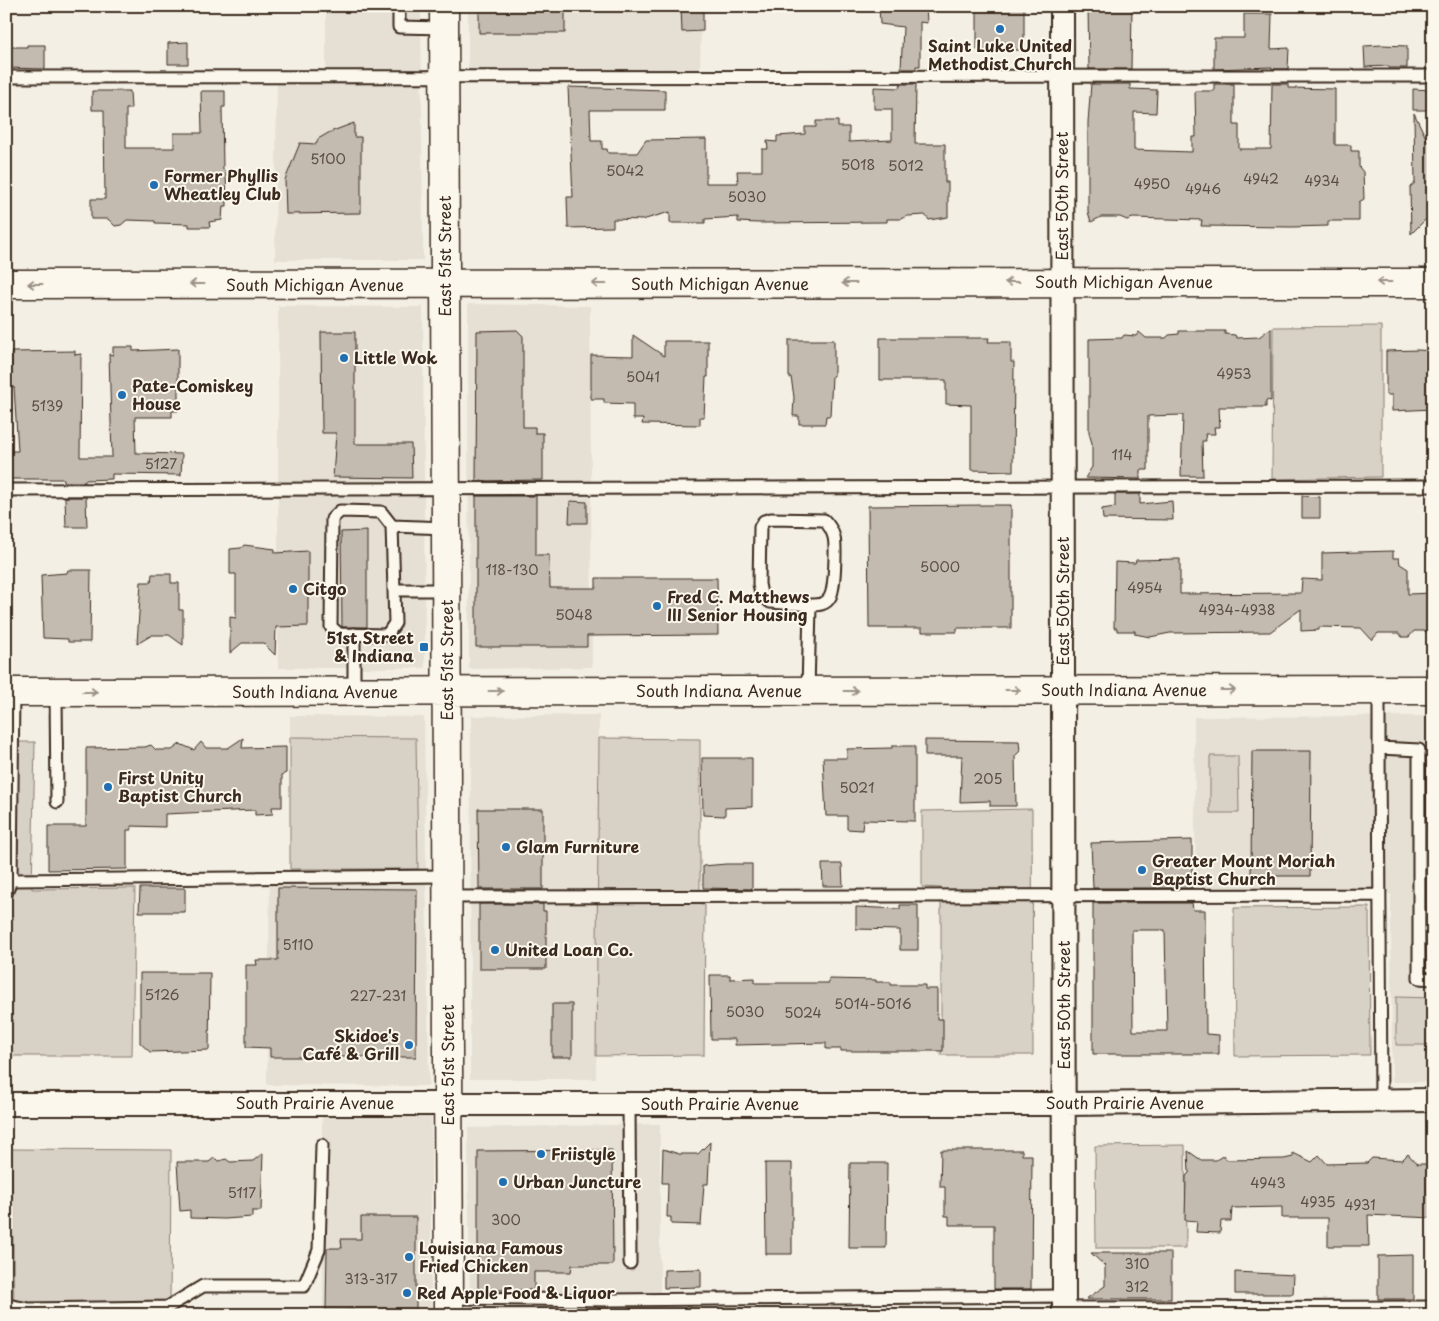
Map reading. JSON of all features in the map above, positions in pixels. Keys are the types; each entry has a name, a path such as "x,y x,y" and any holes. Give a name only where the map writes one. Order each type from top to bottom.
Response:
{"street":[{"name":"East 50th Street","path":"1062,6 1064,1306"},
{"name":"East 51st Street","path":"444,17 449,1306"},
{"name":"South Michigan Avenue","path":"6,284 445,285 1433,282"},
{"name":"South Indiana Avenue","path":"10,692 1433,690"},
{"name":"South Prairie Avenue","path":"6,1104 1064,1104 1433,1100"}],"lane":[{"path":"399,6 399,27 444,17"},
{"path":"6,77 1433,76"},
{"path":"6,490 446,490 1063,485 1433,486"},
{"path":"340,511 381,512 392,526 394,590 395,623 387,635 339,634 331,627 332,519 340,511"},
{"path":"771,519 824,520 830,527 834,539 833,589 830,598 821,605 810,605 770,602 761,594 759,584 760,528 764,521 771,519"},
{"path":"392,526 447,528"},
{"path":"394,590 447,590"},
{"path":"808,691 810,605"},
{"path":"354,634 354,692"},
{"path":"1379,690 1380,1101"},
{"path":"6,894 12,880 10,692"},
{"path":"56,692 57,802"},
{"path":"1379,748 1419,750 1420,978 1433,978"},
{"path":"12,880 1064,897 1379,895"},
{"path":"629,1104 630,1262"},
{"path":"6,1305 28,1309 168,1306 202,1286 304,1286 319,1250 322,1145"},
{"path":"449,1306 610,1300 1064,1306 1433,1307"}],"shaded area":[{"path":"326,6 421,6 423,260 275,260 277,77 326,77"},
{"path":"468,6 701,6 700,76 468,77"},
{"path":"468,304 590,306 592,667 469,669"},
{"path":"278,306 423,307 425,668 278,668"},
{"path":"1381,326 1381,477 1272,479 1273,327"},
{"path":"599,715 596,1079 470,1079 471,716"},
{"path":"290,716 424,717 429,1086 267,1085 270,878 290,877"},
{"path":"1433,716 1433,1082 1392,1082 1391,894 1196,896 1194,717"},
{"path":"290,737 416,738 418,869 290,869"},
{"path":"599,738 700,739 700,904 705,905 704,1055 596,1056"},
{"path":"6,742 35,742 32,889 135,888 132,1056 6,1056"},
{"path":"1210,756 1238,756 1239,813 1210,813"},
{"path":"1032,809 1033,1055 941,1055 941,888 922,887 922,811"},
{"path":"1369,907 1370,1055 1235,1056 1234,908"},
{"path":"1396,997 1433,998 1433,1045 1396,1045"},
{"path":"322,1115 431,1115 431,1315 323,1315"},
{"path":"660,1124 660,1315 470,1315 468,1128"},
{"path":"1185,1145 1186,1248 1096,1248 1095,1146"},
{"path":"11,1149 171,1150 170,1315 147,1315 147,1307 14,1310"}],"building":[{"path":"479,6 565,6 565,33 479,33"},
{"path":"681,6 703,6 703,31 682,32"},
{"path":"879,6 926,6 927,23 920,22 920,66 916,66 916,69 901,69 903,27 880,24"},
{"name":"Saint Luke United Methodist Church","path":"977,6 1024,6 1024,50 977,50"},
{"path":"1088,6 1132,6 1131,69 1089,69"},
{"path":"1244,14 1272,14 1271,49 1289,48 1288,69 1272,69 1272,67 1214,69 1214,38 1244,38"},
{"path":"188,42 188,64 168,64 168,43"},
{"path":"27,45 45,45 45,69 6,68 6,47 27,47"},
{"path":"1364,46 1407,46 1407,68 1389,68 1389,66 1365,67"},
{"path":"901,84 916,84 915,144 945,144 945,182 948,182 948,217 929,220 925,215 908,216 900,219 887,219 887,222 758,223 738,222 738,217 705,219 705,223 670,223 670,212 642,220 613,219 613,227 568,228 567,197 573,197 568,87 665,90 665,110 590,110 591,141 602,141 602,149 607,149 608,153 637,153 646,140 706,139 706,183 738,183 737,171 762,171 762,149 768,149 767,141 777,142 777,136 805,134 805,127 816,127 816,121 838,121 838,127 849,127 849,142 892,140 892,109 874,109 874,87 899,88"},
{"path":"1091,84 1130,84 1130,89 1157,90 1156,113 1134,112 1134,150 1192,152 1192,137 1196,137 1195,91 1214,91 1214,84 1234,84 1234,125 1239,125 1239,149 1271,149 1272,84 1288,84 1288,88 1335,89 1335,145 1351,145 1351,151 1359,151 1359,167 1363,172 1364,199 1359,202 1359,221 1328,221 1328,226 1292,227 1201,226 1202,220 1133,218 1127,220 1120,217 1101,217 1091,222 1088,212 1088,122"},
{"path":"1413,89 1433,90 1432,110 1413,110"},
{"path":"92,91 130,91 131,109 126,109 126,148 174,148 174,133 202,133 201,91 225,91 225,107 222,107 223,169 226,173 227,206 223,206 222,220 209,222 210,227 189,227 189,224 127,220 121,225 115,226 108,219 91,219 91,199 105,199 104,110 92,110"},
{"path":"1414,113 1428,142 1433,143 1433,218 1427,218 1411,234 1410,187 1415,183"},
{"path":"354,123 354,137 361,137 361,213 286,214 285,180 300,143 316,144 318,139 330,132"},
{"path":"1271,328 1271,401 1266,400 1266,407 1219,407 1220,427 1214,427 1215,434 1205,434 1206,441 1202,441 1203,476 1181,476 1183,415 1148,416 1148,470 1140,470 1140,479 1085,478 1092,467 1092,443 1089,433 1089,339 1122,338 1124,335 1136,336 1139,332 1146,338 1166,338 1169,335 1179,334 1179,331 1225,331 1225,334 1235,335 1237,338 1259,337"},
{"path":"517,330 523,336 523,427 535,427 535,433 543,433 543,480 476,481 477,331"},
{"path":"321,332 355,332 355,444 411,444 412,478 333,477 336,433 322,433"},
{"path":"633,335 664,356 664,341 708,341 708,377 706,377 704,417 700,417 700,425 642,424 643,419 633,419 633,404 604,403 604,399 591,399 591,355 633,356"},
{"path":"880,338 989,338 988,342 1011,342 1011,362 1014,362 1013,471 971,470 971,405 946,404 946,380 880,380"},
{"path":"789,340 834,340 834,376 832,376 830,416 826,416 825,424 799,424 799,416 793,416 794,397 791,377 789,377"},
{"path":"113,347 133,347 133,351 178,349 178,411 172,411 172,417 135,417 136,453 182,454 181,475 112,474 112,479 85,480 85,482 64,482 64,479 6,479 6,451 18,451 14,387 11,387 11,352 75,351 75,355 81,354 80,457 112,457 109,354 113,355"},
{"path":"1386,351 1433,351 1433,409 1392,411 1392,395 1386,395"},
{"path":"1115,494 1140,494 1140,504 1172,501 1173,520 1103,519 1102,509 1115,507"},
{"path":"476,496 536,496 536,555 549,555 550,588 596,588 596,578 717,578 718,635 587,636 587,647 476,647"},
{"path":"1302,496 1320,497 1320,518 1302,518"},
{"path":"65,497 86,497 87,527 66,527"},
{"path":"570,501 587,502 587,523 569,523"},
{"path":"1011,505 1011,628 957,628 957,632 922,632 922,628 869,628 868,506"},
{"name":"Citgo","path":"367,531 367,627 342,627 341,532"},
{"path":"244,545 275,549 275,553 308,551 308,626 276,627 275,655 263,643 242,643 230,653 230,617 236,618 236,574 230,574 230,549 241,548"},
{"path":"1393,551 1393,558 1399,558 1400,564 1408,569 1408,594 1433,593 1433,629 1430,631 1414,631 1409,637 1402,637 1399,633 1378,633 1372,640 1361,628 1319,627 1319,630 1301,631 1301,609 1270,632 1170,633 1150,637 1135,634 1135,631 1117,631 1117,628 1114,628 1115,562 1135,563 1136,560 1180,559 1180,594 1301,593 1302,579 1322,580 1322,553"},
{"path":"68,570 91,570 90,642 68,642 68,639 43,638 41,575 67,573"},
{"path":"152,574 171,574 171,583 179,583 179,610 183,610 183,645 169,635 152,635 137,644 141,582 151,582"},
{"path":"243,738 242,748 286,747 286,773 282,775 282,807 272,807 273,814 255,815 255,810 165,814 165,827 131,826 131,830 127,830 127,869 48,870 48,826 86,826 86,748 145,747 151,745 156,750 172,750 180,744 194,750 201,742 206,748 228,748"},
{"path":"925,740 1019,741 1020,751 1015,756 1016,806 990,806 990,801 960,802 962,756 925,756"},
{"path":"892,746 915,746 915,821 863,820 862,830 847,829 847,816 826,816 823,758 847,758 847,749 892,748"},
{"path":"1252,751 1311,751 1310,876 1251,876"},
{"path":"702,758 752,758 752,807 725,808 725,816 703,815"},
{"path":"478,809 543,809 543,889 479,889"},
{"name":"Greater Mount Moriah Baptist Church","path":"1192,840 1192,888 1093,888 1091,843"},
{"path":"752,864 752,889 703,888 703,866"},
{"path":"822,864 842,864 843,886 823,886"},
{"path":"140,888 185,888 185,912 139,912"},
{"path":"278,888 417,889 416,1057 270,1057 270,1048 246,1047 246,965 257,965 256,960 278,960"},
{"path":"1093,903 1192,903 1193,910 1205,910 1206,1034 1219,1035 1219,1054 1093,1054","holes":["1132,930 1165,930 1167,1031 1133,1031"]},
{"path":"479,904 543,904 543,911 546,911 546,969 479,969"},
{"path":"900,905 918,905 918,950 900,950 900,930 856,929 856,907 900,909"},
{"path":"140,973 210,973 209,1050 150,1052 140,1043"},
{"path":"710,975 730,975 730,979 755,978 755,983 829,983 829,979 876,980 876,982 891,982 891,985 925,985 925,989 937,989 937,1019 943,1019 943,1051 841,1051 841,1049 826,1049 826,1043 735,1045 735,1039 711,1039"},
{"path":"552,1004 572,1004 572,1057 552,1057"},
{"path":"710,1142 708,1184 704,1184 701,1225 671,1224 671,1217 667,1217 668,1183 662,1183 663,1149 679,1154 698,1154"},
{"path":"612,1150 613,1265 572,1265 571,1272 534,1272 534,1290 478,1290 478,1151"},
{"path":"941,1150 1022,1150 1022,1155 1032,1155 1031,1289 994,1289 994,1225 949,1225 949,1216 945,1216 945,1187 940,1187"},
{"path":"1188,1151 1201,1160 1216,1160 1224,1155 1227,1160 1284,1159 1293,1157 1293,1153 1312,1162 1319,1155 1327,1164 1367,1163 1372,1158 1402,1160 1408,1154 1417,1164 1433,1164 1433,1218 1368,1215 1369,1246 1328,1246 1328,1218 1282,1218 1282,1207 1232,1208 1231,1221 1221,1221 1220,1233 1196,1232 1197,1221 1185,1220 1186,1176 1189,1173"},
{"path":"263,1153 261,1211 252,1211 252,1217 225,1219 190,1218 190,1210 180,1211 177,1162 209,1162 214,1158 219,1161 226,1159 230,1162 253,1161"},
{"path":"765,1163 792,1163 792,1254 766,1254"},
{"path":"850,1163 887,1163 886,1248 849,1248"},
{"path":"361,1217 416,1217 416,1315 354,1315 354,1310 326,1311 327,1248 342,1248 341,1239 361,1239"},
{"path":"1091,1253 1171,1253 1171,1299 1086,1299 1105,1286 1105,1266"},
{"path":"1413,1255 1413,1299 1378,1299 1378,1256"},
{"path":"701,1269 701,1287 664,1288 664,1270"},
{"path":"1235,1272 1294,1275 1293,1294 1235,1294"}],"place":[{"name":"Saint Luke United Methodist Church","path":"1000,29"},
{"name":"Former Phyllis Wheatley Club","path":"154,185"},
{"name":"Little Wok","path":"344,358"},
{"name":"Pate-Comiskey House","path":"122,395"},
{"name":"Citgo","path":"293,589"},
{"name":"Fred C. Matthews III Senior Housing","path":"657,606"},
{"name":"51st Street & Indiana","path":"424,647"},
{"name":"First Unity Baptist Church","path":"108,787"},
{"name":"Glam Furniture","path":"506,847"},
{"name":"Greater Mount Moriah Baptist Church","path":"1142,870"},
{"name":"United Loan Co.","path":"495,950"},
{"name":"Skidoe's Café & Grill","path":"409,1045"},
{"name":"Friistyle","path":"541,1154"},
{"name":"Urban Juncture","path":"503,1182"},
{"name":"Louisiana Famous Fried Chicken","path":"409,1257"},
{"name":"Red Apple Food & Liquor","path":"407,1293"}]}
